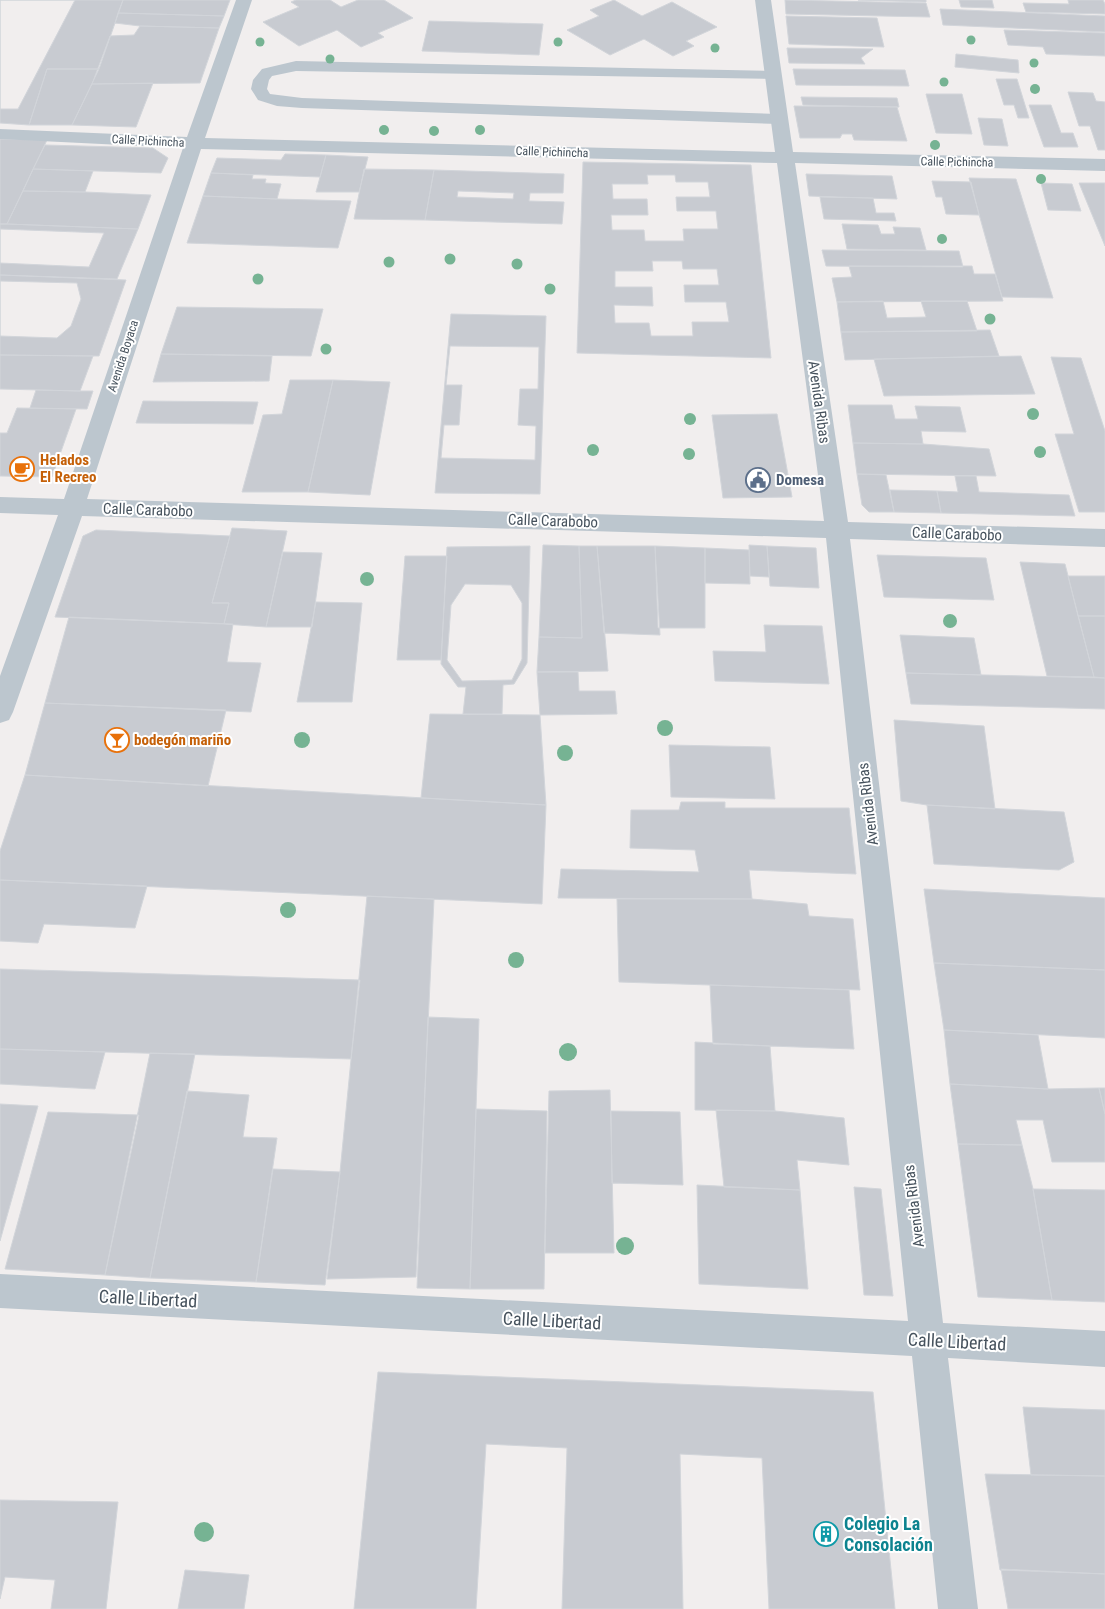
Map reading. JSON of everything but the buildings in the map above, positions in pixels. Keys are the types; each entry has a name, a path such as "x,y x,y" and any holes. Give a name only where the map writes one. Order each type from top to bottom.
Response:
{"street":[{"name":"Avenida Boyaca","path":"0,712 73,507 194,143 244,0"},
{"name":"Avenida Ribas","path":"762,0 837,530 930,1341 958,1609"},
{"name":"Calle Pichincha","path":"0,134 194,143 1105,165"},
{"name":"Calle Carabobo","path":"0,505 1105,538"},
{"name":"Calle Libertad","path":"0,1291 1105,1349"}],"lane":[{"path":"773,76 296,66 267,72 261,80 259,89 264,97 277,101 302,103 779,119"}],"place":[{"name":"Helados El Recreo","path":"22,469"},
{"name":"Domesa","path":"758,480"},
{"name":"bodegón mariño","path":"117,740"},
{"name":"Colegio La Consolación","path":"826,1534"}]}
